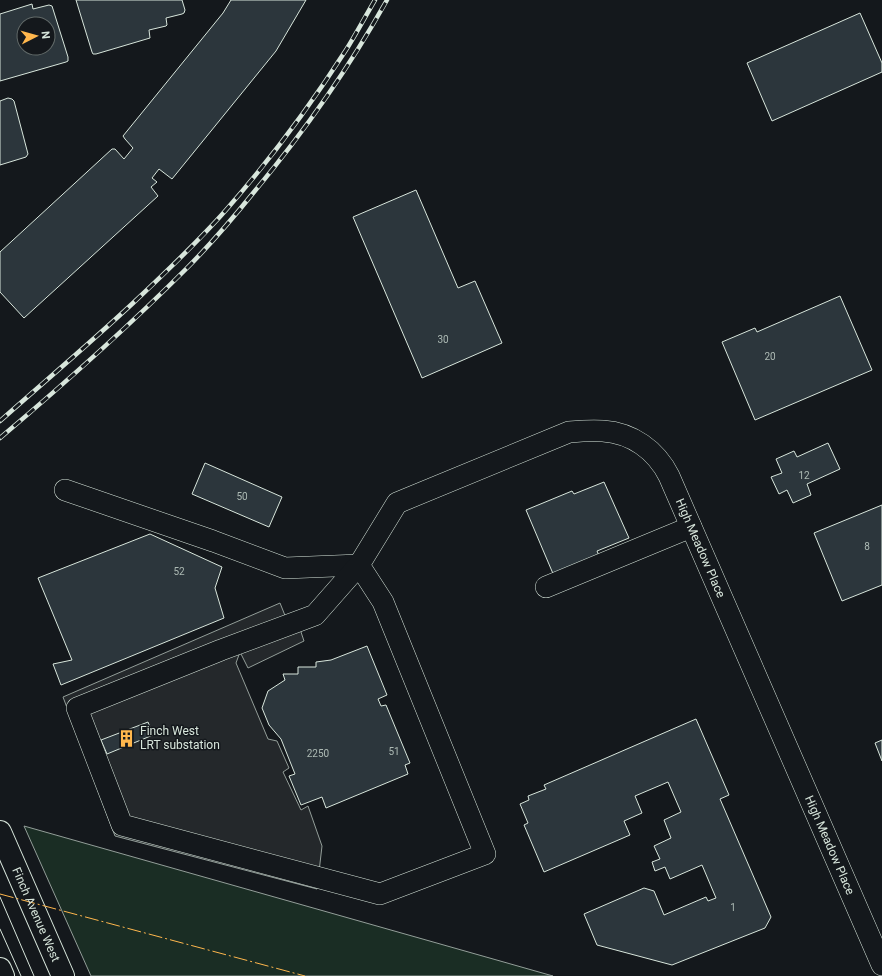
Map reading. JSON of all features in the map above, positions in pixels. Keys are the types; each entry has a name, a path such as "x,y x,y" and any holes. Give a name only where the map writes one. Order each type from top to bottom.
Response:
{"main road":[{"name":"Finch Avenue West","path":"0,832 63,976"},
{"path":"0,969 3,976"}],"street":[{"name":"High Meadow Place","path":"359,565 383,602 485,854 380,894 122,825 77,708 221,650 315,615 359,565 397,503 569,432 596,430 618,433 645,447 656,457 665,469 882,965"},
{"path":"65,490 213,541 285,568 359,565"},
{"path":"546,587 691,527"}],"green space":[{"path":"24,826 553,976 91,976"}],"shaded area":[{"path":"280,603 286,618 295,614 304,641 248,668 240,652 236,663 268,739 277,741 289,768 283,772 301,810 308,806 322,846 317,889 115,836 63,697"}],"building":[{"path":"76,0 182,0 185,10 182,14 166,18 166,26 149,30 150,38 93,54"},
{"path":"231,0 306,0 276,51 172,179 159,169 152,178 157,182 151,187 158,196 24,318 0,292 0,252 112,149 115,149 124,159 133,148 123,136 223,13"},
{"path":"32,4 33,9 49,5 52,6 55,16 16,16 16,56 56,56 56,19 68,61 0,81 0,14"},
{"path":"860,13 882,63 882,72 772,121 747,63"},
{"path":"8,98 14,101 28,154 26,157 0,165 0,101"},
{"path":"416,190 458,288 475,281 502,343 422,378 353,217"},
{"path":"840,296 872,370 755,420 722,342 755,328 757,332"},
{"path":"828,443 840,469 807,484 811,495 793,503 787,490 779,494 771,477 782,473 776,459 794,451 797,457"},
{"path":"205,463 282,497 269,527 192,494"},
{"path":"604,482 629,538 597,551 600,558 554,576 526,510 572,491 574,494"},
{"path":"882,505 882,585 842,601 814,533"},
{"path":"150,534 222,567 215,588 224,618 61,685 53,664 72,660 38,578"},
{"path":"367,646 387,695 378,699 381,706 386,705 410,763 405,765 408,774 326,808 322,797 301,805 289,776 295,774 281,739 269,725 262,708 268,691 285,680 283,674 298,674 298,667 316,667 316,662 331,660"},
{"path":"696,719 729,795 720,799 771,917 765,928 672,965 597,945 584,914 644,888 654,891 664,915 706,897 708,901 716,898 702,865 670,879 665,867 655,871 652,862 660,859 654,846 671,838 664,820 681,812 668,782 635,796 642,813 624,821 630,835 544,872 524,825 528,823 520,804 529,800 528,796 546,789 544,785"},
{"name":"Finch West LRT substation","path":"148,722 153,735 107,754 101,740"},
{"path":"882,740 882,761 875,743"}],"tram line":[{"path":"0,897 34,976"},
{"path":"0,929 21,976"}],"railway":[{"path":"0,421 132,304 168,270 226,210 274,152 304,112 346,50 375,0"},
{"path":"0,438 141,313 186,269 238,212 291,146 325,99 387,0"}],"power":[{"path":"0,894 305,976"}],"place":[{"name":"Finch West LRT substation","path":"127,738"}]}
